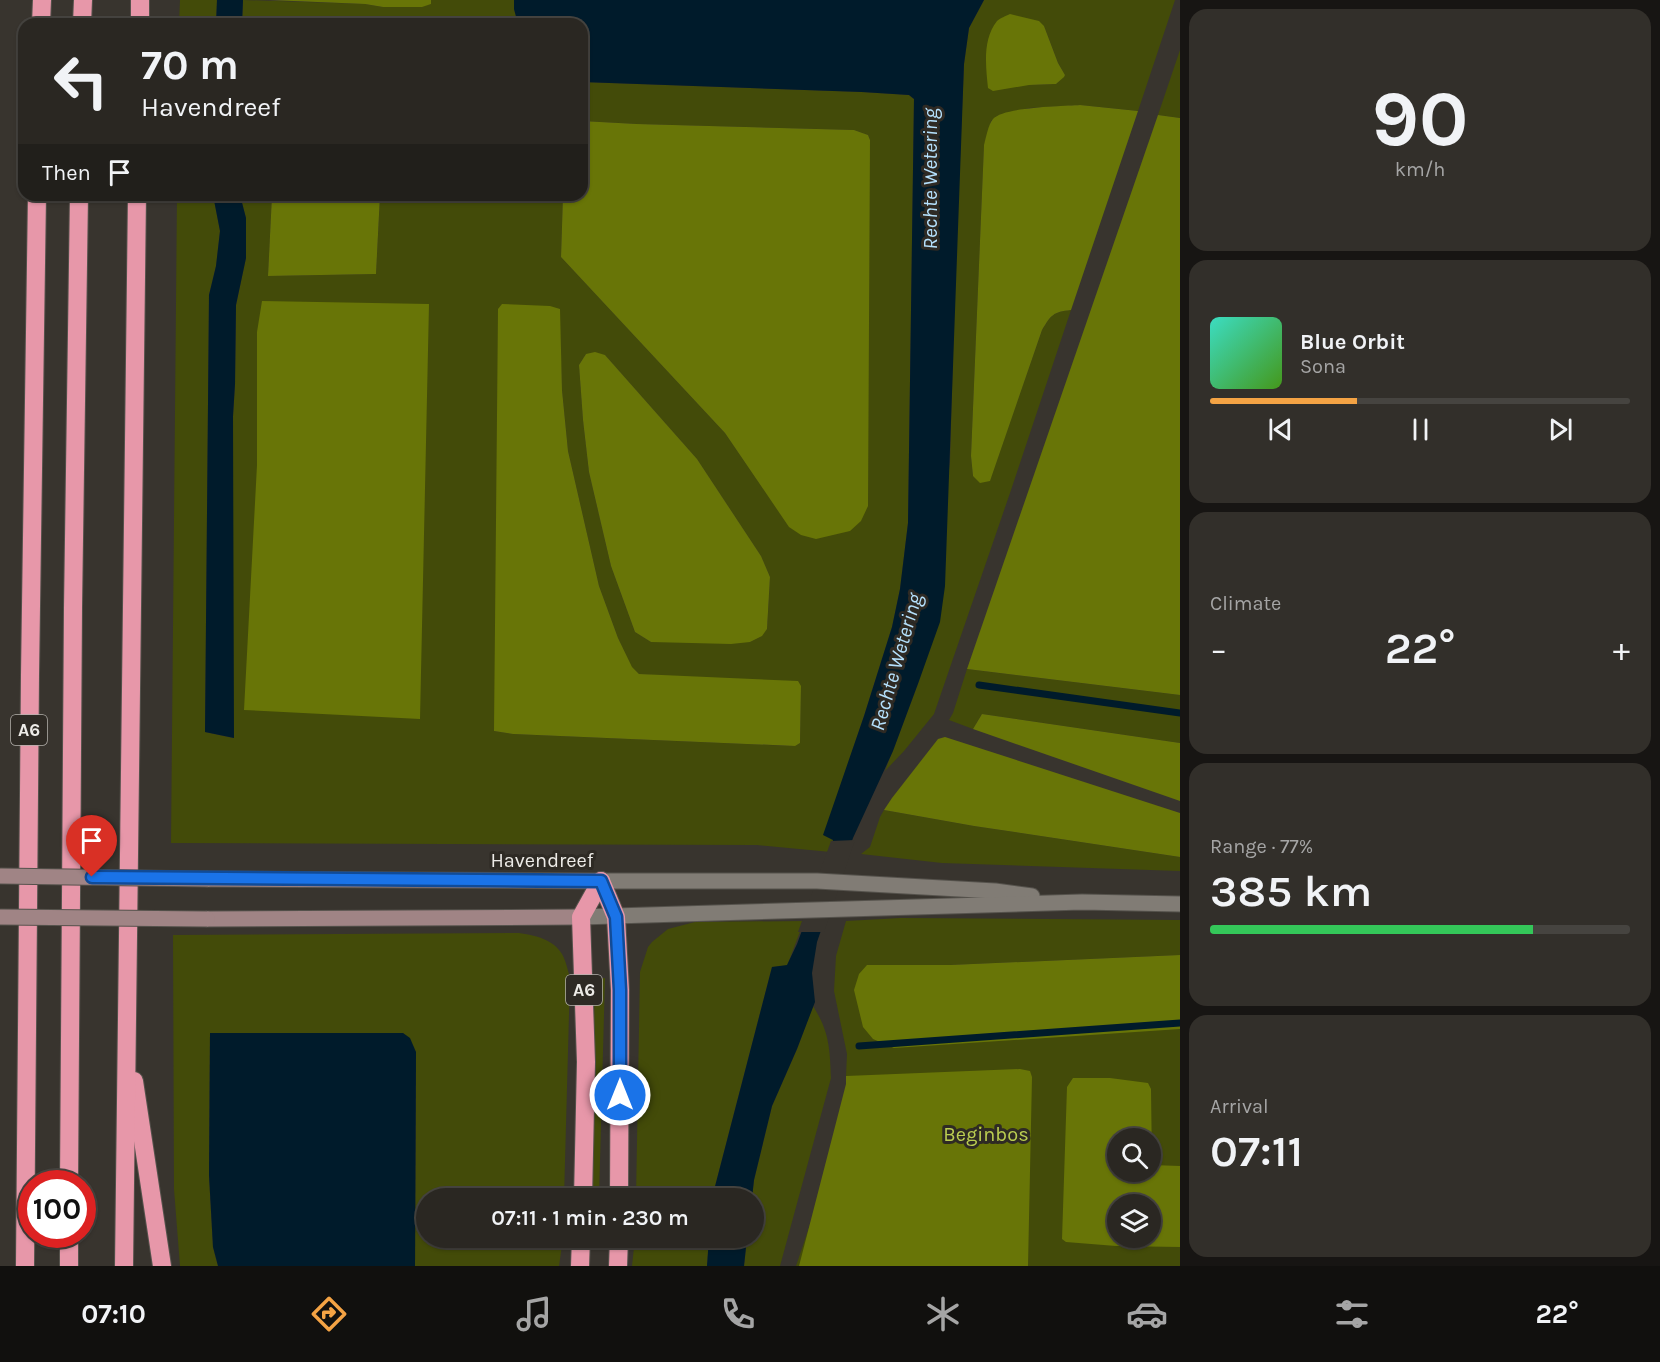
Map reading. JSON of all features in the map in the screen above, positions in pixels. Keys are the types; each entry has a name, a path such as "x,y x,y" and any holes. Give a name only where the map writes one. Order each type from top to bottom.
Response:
{"highway":[{"path":"41,18 42,0"},
{"path":"82,18 83,0"},
{"path":"140,0 140,18"},
{"name":"A6","path":"25,1266 37,201"},
{"name":"A6","path":"69,1170 79,201"},
{"path":"124,1266 136,201"},
{"path":"601,881 616,917"},
{"path":"581,917 601,881"},
{"name":"A6","path":"581,917 586,1062 583,1188"},
{"name":"A6","path":"616,917 620,990 619,1188"},
{"path":"126,1029 162,1266"},
{"path":"69,1248 69,1266"},
{"path":"580,1266 581,1248"},
{"path":"618,1266 619,1248"}],"main road":[{"name":"Havendreef","path":"0,876 601,881"},
{"name":"Havendreef","path":"0,917 207,919 581,917"}],"street":[{"name":"Havendreef","path":"601,881 817,881 994,891 1082,902"},
{"name":"Havendreef","path":"581,917 1082,902 1180,904"}],"green space":[{"path":"180,0 217,0 216,18 179,18"},
{"path":"243,0 365,4 383,7 431,4 431,0 514,0 516,18 242,18"},
{"path":"269,0 431,0 431,4 422,7 383,7 365,4"},
{"path":"984,0 1175,0 1138,111 1080,105 1029,108 997,116 991,121 984,146 971,456 973,476 990,480 1042,330 1053,315 1071,310 934,714 885,771 919,681 950,462 964,64 969,28","holes":["1044,26 1065,75 1056,84 1029,85"]},
{"path":"1010,14 1039,21 1044,26 1065,75 1056,84 1029,85 993,91 988,88 986,54 989,37 997,21"},
{"path":"1180,50 1180,118 1158,115"},
{"path":"588,82 862,92 909,95 914,99 908,523 900,589 892,627 824,835 833,840 831,852 757,845 171,843 177,201 214,201 220,231 216,266 209,295 205,732 233,738 233,416 236,305 246,258 246,218 242,201 272,201 268,276 376,274 380,201 563,201 561,257 725,433 789,526 870,140 868,135 854,130 588,121","holes":["559,309 562,390 568,451 599,586 632,668 639,674 801,686 800,743 794,746 513,734 494,731","257,332 420,719 257,465","586,354 605,355 697,459 761,556 770,577 767,629 761,636 750,642 651,642 635,632 611,566 589,472 583,420 579,365"]},
{"path":"1080,105 1138,111 1071,310 1053,315 1042,330 990,481 980,483 973,476 971,456 986,135 993,119 1008,112"},
{"path":"1158,115 1180,118 1180,695 967,669"},
{"path":"588,121 854,130 868,135 870,140 868,506 861,521 850,531 816,539 801,535 789,527 725,433 561,257 563,201 588,201"},
{"path":"272,201 380,201 376,274 268,276"},
{"path":"262,301 429,304 420,719 244,710 257,465 257,332"},
{"path":"502,304 550,306 560,309 562,390 568,451 599,586 618,638 632,667 639,674 798,681 801,686 800,743 795,746 513,734 494,731 498,309"},
{"path":"595,352 605,355 697,459 761,556 770,577 767,629 762,636 750,642 731,644 651,642 635,632 611,566 589,472 579,365 586,354"},
{"path":"967,669 1180,695 1180,743 982,714 973,729 949,720"},
{"path":"982,714 1180,743 1180,801 973,729"},
{"path":"945,737 1180,813 1180,857 884,810 938,739"},
{"path":"884,810 1180,857 1180,871 942,863 861,854 870,847"},
{"name":"Beginbos","path":"901,918 1180,920 1180,955 950,965 867,965 1180,998 1180,1266 796,1266 860,1076 846,1076 847,1054 834,991 836,956 846,921"},
{"path":"804,921 787,966 772,967 715,1188 636,1188 640,972 648,947 652,942 668,929 695,922"},
{"path":"519,933 538,937 559,949 570,978 564,1188 416,1188 416,1248 562,1248 559,1266 415,1266 416,1052 403,1033 210,1033 209,1175 213,1247 218,1266 180,1266 174,1189 173,935"},
{"path":"1180,955 1180,1029 894,1048 873,1039 863,1027 854,990 859,974 867,965 950,965"},
{"path":"605,978 599,1188 590,1188 595,979"},
{"path":"813,1006 828,1040 831,1078 780,1266 744,1266 746,1248 764,1248 764,1188 753,1188 754,1180 772,1106"},
{"path":"1020,1069 1030,1071 1032,1077 1028,1266 799,1266 846,1084 846,1076"},
{"path":"1073,1078 1110,1078 1148,1083 1151,1089 1152,1128 1107,1128 1107,1182 1161,1182 1161,1165 1180,1166 1180,1247 1161,1247 1161,1194 1107,1194 1107,1245 1066,1242 1062,1239 1067,1087"},
{"path":"634,1248 708,1248 707,1266 632,1266"}],"water":[{"path":"217,0 243,0 242,18 216,18"},
{"name":"Rechte Wetering","path":"514,0 984,0 969,28 964,64 945,586 940,622 893,751 853,838 817,942 812,973 815,1002 772,1106 753,1188 715,1188 772,967 787,965 831,852 833,840 823,835 892,627 900,589 908,523 914,99 909,95 862,92 588,82 588,18 516,18"},
{"path":"214,201 242,201 246,218 246,258 236,305 233,416 234,738 205,732 209,295 216,266 220,231"},
{"path":"210,1033 403,1033 410,1038 416,1052 415,1266 218,1266 213,1247 209,1175"},
{"path":"708,1248 746,1248 744,1266 707,1266"}],"pier":[{"path":"855,840 824,932 798,932 831,841"}],"waterway":[{"path":"979,685 1180,713"},
{"path":"859,1046 1180,1023"}],"route":[{"path":"92,877 601,881 616,917 620,990 620,1095"}]}
